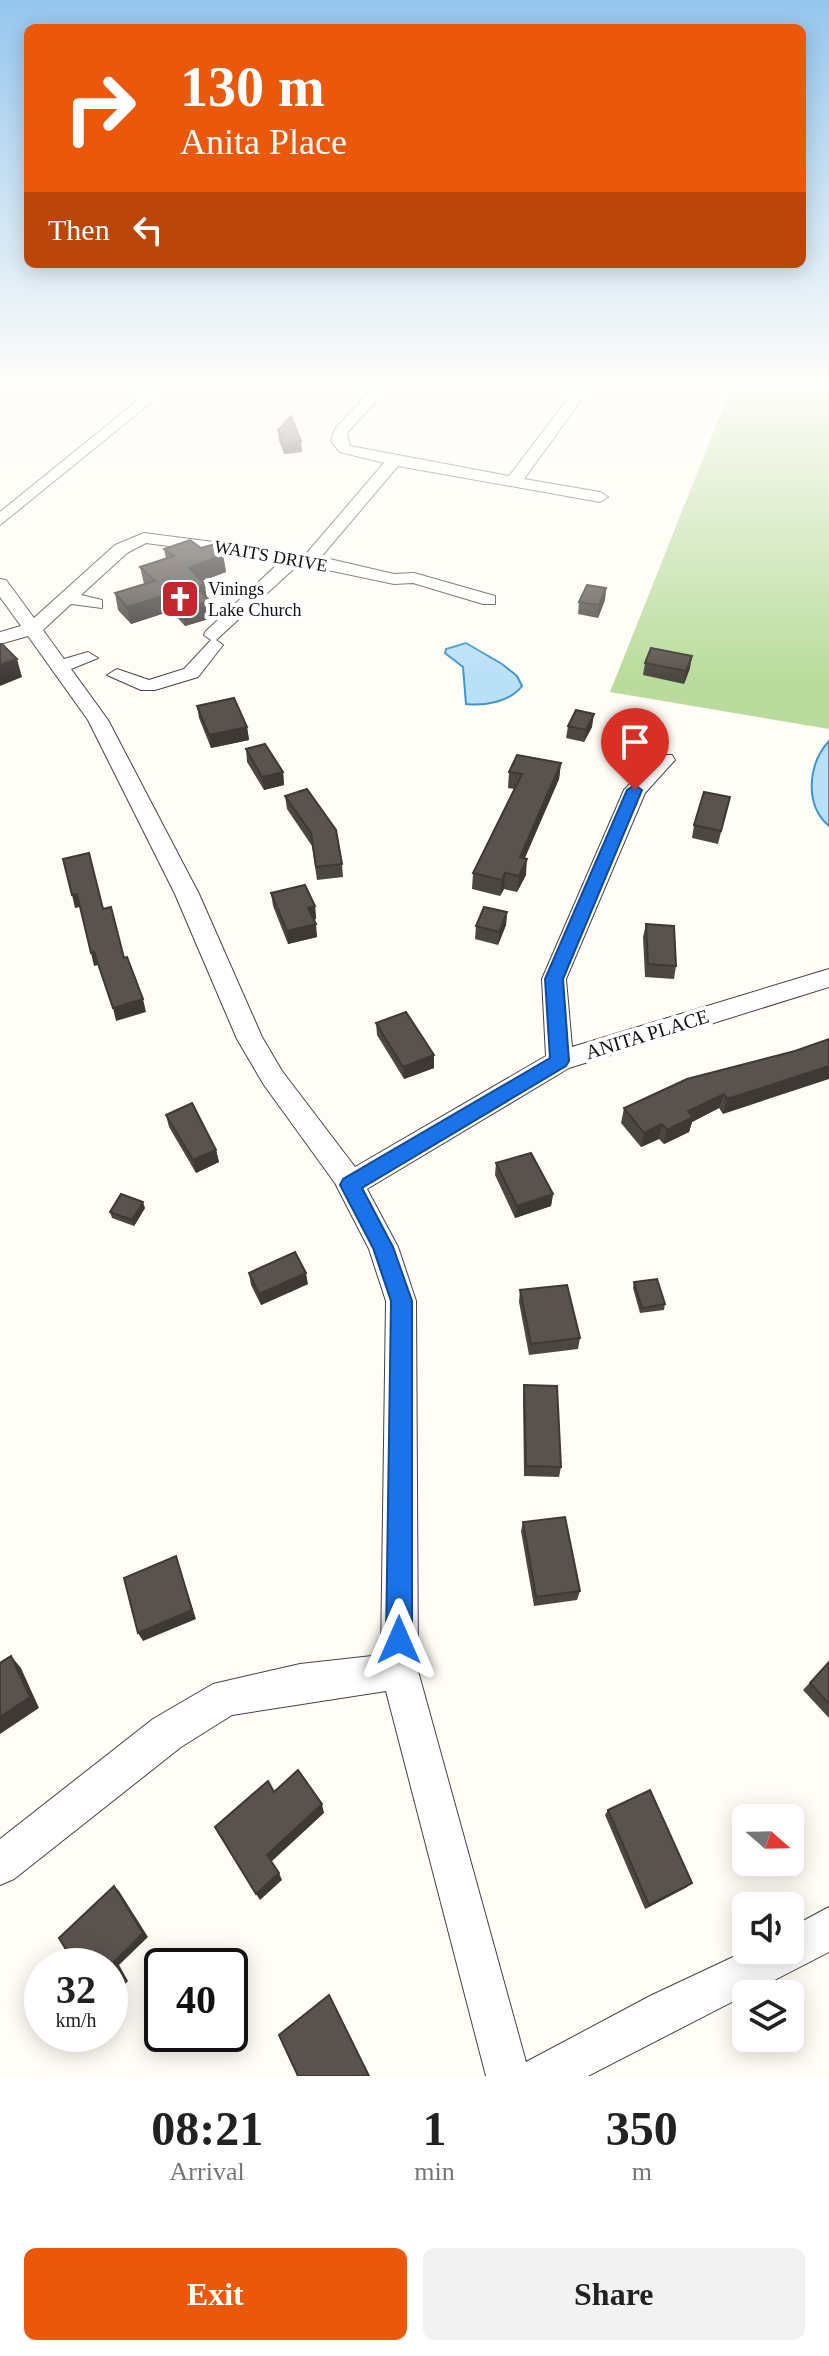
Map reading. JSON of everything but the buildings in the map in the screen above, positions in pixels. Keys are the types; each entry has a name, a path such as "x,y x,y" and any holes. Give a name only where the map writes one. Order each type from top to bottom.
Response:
{"street":[{"path":"0,520 43,485"},
{"path":"117,675 148,686 191,673 214,640 302,559 372,485"},
{"path":"530,485 600,497"},
{"name":"WAITS DRIVE","path":"28,630 121,549 144,538 302,559 394,579 414,578 489,600"},
{"path":"0,584 28,630 74,662 98,720 141,800 250,1039 273,1078 350,1185 383,1247 401,1301 399,1671 508,2076"},
{"path":"68,598 96,604"},
{"path":"0,627 28,630"},
{"path":"0,638 28,630"},
{"path":"560,1061 554,979 635,790 665,760"},
{"name":"ANITA PLACE","path":"350,1185 560,1061 829,978"},
{"path":"0,1865 167,1733 226,1697 300,1683 399,1671"},
{"path":"543,2076 665,2011 783,1956 829,1928"}],"green space":[{"path":"692,485 829,485 829,729 610,692"}],"water":[{"path":"466,643 502,664 517,676 522,686 511,696 497,702 466,704 463,667 445,653 446,649"},
{"path":"829,741 829,826 816,807 812,784 817,761"}],"place":[{"name":"Vinings Lake Church","path":"180,599"}],"route":[{"path":"399,1640 401,1301 383,1247 350,1185 560,1061 554,979 635,790"}]}
